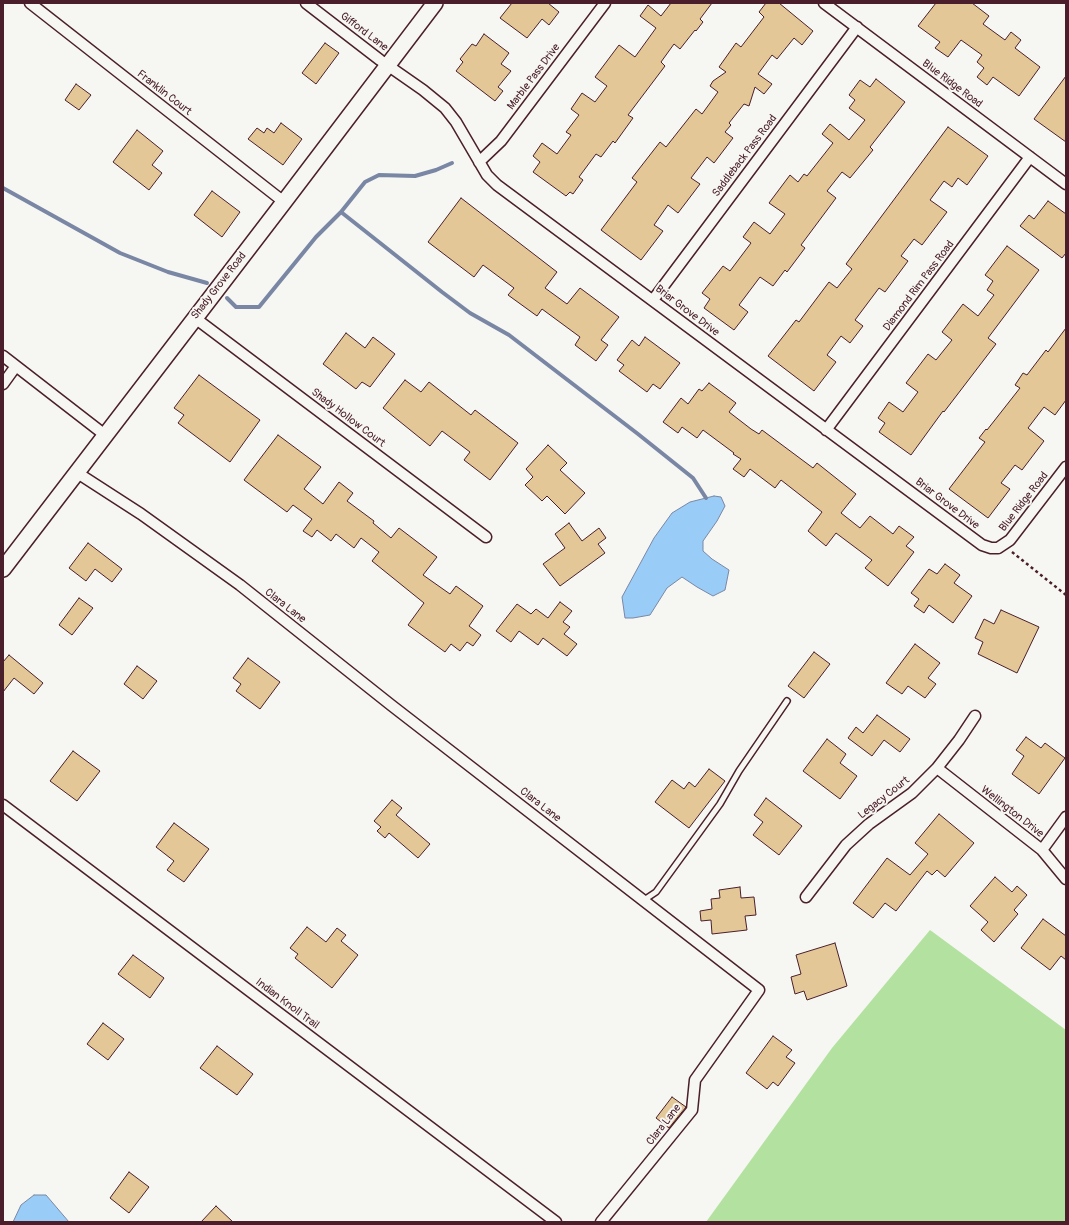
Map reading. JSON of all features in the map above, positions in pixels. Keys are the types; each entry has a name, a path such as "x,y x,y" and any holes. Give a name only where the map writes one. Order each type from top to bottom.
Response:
{"street":[{"name":"Franklin Court","path":"30,3 284,202"},
{"name":"Gifford Lane","path":"306,3 388,65"},
{"name":"Shady Grove Road","path":"3,569 435,3"},
{"name":"Marble Pass Drive","path":"479,162 501,141 605,3"},
{"name":"Blue Ridge Road","path":"824,3 1066,184"},
{"name":"Saddleback Pass Road","path":"653,300 857,28"},
{"name":"Briar Grove Drive","path":"388,65 445,108 456,122 487,175 497,185 982,545 990,548 1001,546"},
{"name":"Diamond Rim Pass Road","path":"826,430 1030,157"},
{"name":"Shady Hollow Court","path":"195,318 486,537"},
{"path":"3,356 105,435"},
{"path":"3,384 16,366"},
{"name":"Blue Ridge Road","path":"1001,546 1010,540 1066,467"},
{"name":"Clara Lane","path":"76,472 141,514 240,585 416,725 759,990 695,1080 692,1110 601,1222"},
{"name":"Legacy Court","path":"806,897 846,845 869,824 912,793 937,768 959,740 975,716"},
{"name":"Wellington Drive","path":"937,768 1042,850 1066,879"},
{"name":"Indian Knoll Trail","path":"3,805 556,1222"},
{"path":"1042,850 1066,817"}],"lane":[{"path":"644,900 656,892 720,804 739,771 788,701"}],"path":[{"path":"1001,546 1066,595"}],"green space":[{"path":"930,930 1066,1030 1066,1222 706,1222 832,1048"}],"water":[{"path":"714,496 721,497 725,506 717,521 703,541 703,551 729,570 725,590 713,596 682,577 667,588 650,615 625,618 622,597 654,538 672,513 690,502"},
{"path":"34,1195 46,1195 69,1222 13,1222 21,1205"}],"building":[{"path":"512,3 548,3 559,12 549,25 542,19 527,38 500,18"},
{"path":"671,3 712,3 700,19 703,22 696,31 695,30 680,49 674,44 661,62 665,66 628,115 633,118 615,143 613,141 601,157 596,154 579,177 583,180 573,194 570,192 566,196 533,172 540,162 533,156 542,143 557,154 571,135 566,132 579,115 571,109 582,93 595,102 607,86 595,77 619,45 635,57 656,28 640,16 648,5 661,16"},
{"path":"766,3 779,3 813,31 802,45 794,38 777,59 772,55 758,74 772,84 764,94 755,87 749,106 744,104 729,123 731,125 725,132 733,138 714,163 707,157 691,178 700,184 678,213 668,205 654,225 663,231 641,260 601,230 637,182 632,178 660,142 666,147 696,109 702,114 718,92 710,86 713,81 726,72 719,67 736,43 741,47 764,17 759,12"},
{"path":"936,3 972,3 989,16 983,24 1005,40 1011,32 1021,40 1015,48 1040,67 1019,96 993,77 987,85 977,77 984,68 977,62 982,55 961,40 948,57 935,48 940,42 918,26"},
{"path":"484,34 509,53 501,64 511,71 498,87 503,91 495,101 456,71 463,62 460,59 472,44 476,46"},
{"path":"325,43 339,53 316,84 302,73"},
{"path":"1066,76 1066,142 1034,119"},
{"path":"876,79 905,102 870,147 873,150 850,178 842,172 827,191 836,198 801,245 805,248 787,272 785,270 773,286 760,277 739,305 748,312 734,330 704,308 710,299 702,293 723,266 730,271 751,243 743,237 754,222 770,234 785,214 769,203 790,175 798,182 804,174 807,176 833,143 822,134 830,124 849,140 865,120 849,108 855,100 849,95 860,80 870,87"},
{"path":"76,84 91,95 79,110 65,100"},
{"path":"281,123 302,139 283,165 248,139 257,128 264,133 267,128 274,133"},
{"path":"948,127 988,156 967,185 958,178 952,187 944,181 930,200 947,212 922,245 914,239 901,256 908,261 885,292 879,288 855,320 863,326 850,343 841,336 827,355 836,362 814,391 768,356 796,320 799,322 829,282 837,288 852,269 846,264"},
{"path":"137,130 163,151 152,165 162,173 149,190 113,162"},
{"path":"212,191 240,212 222,237 194,215"},
{"path":"461,198 557,272 545,288 567,304 580,288 619,317 601,340 608,345 596,361 575,345 580,337 542,309 537,316 508,295 514,288 483,265 474,277 428,242"},
{"path":"1048,201 1066,214 1066,253 1062,258 1020,226 1029,215 1034,219"},
{"path":"1007,246 1039,270 988,338 996,344 944,412 943,411 911,455 879,432 885,423 878,418 889,402 903,412 918,392 906,383 928,354 936,360 952,340 942,332 963,304 978,316 994,295 987,290 993,281 985,275"},
{"path":"1066,328 1066,400 1055,415 1044,407 1028,428 1044,441 1022,470 1015,465 1001,483 1010,489 988,518 949,489 985,442 979,438 1020,388 1015,385 1023,373 1027,375 1046,350 1048,352"},
{"path":"346,333 365,348 373,337 395,354 370,387 362,382 356,389 323,364"},
{"path":"645,337 680,363 660,389 653,384 647,392 619,371 624,365 617,360 632,340 639,346"},
{"path":"199,375 260,420 230,462 178,423 184,415 174,408"},
{"path":"405,380 421,392 429,382 471,415 475,410 518,443 490,480 464,460 470,452 442,431 430,446 383,408"},
{"path":"709,383 736,403 729,412 751,429 759,434 762,430 813,468 817,463 856,494 841,513 860,528 870,516 893,534 899,526 914,537 906,546 914,552 888,586 865,568 872,560 836,533 826,546 808,531 822,512 781,480 775,488 750,469 744,477 733,469 741,459 703,430 697,438 682,427 678,433 663,422 681,398 688,404 699,389 702,391"},
{"path":"278,435 321,467 304,489 323,504 339,482 353,493 347,501 374,521 373,523 391,538 399,528 437,557 423,575 450,594 456,586 483,606 469,626 481,635 473,646 467,642 460,651 451,644 445,652 408,625 424,603 372,561 379,552 361,538 354,548 336,534 331,541 317,530 312,537 303,531 312,519 293,505 287,512 244,480"},
{"path":"548,445 567,463 560,470 585,493 565,514 547,496 542,501 525,485 533,477 526,469"},
{"path":"569,523 582,541 599,528 606,538 598,544 605,553 560,586 543,564 565,548 555,534"},
{"path":"88,543 122,569 112,582 95,569 86,581 69,568"},
{"path":"945,564 960,575 954,583 972,596 953,623 929,605 924,613 914,606 919,599 911,593 929,569 937,574"},
{"path":"79,598 93,608 72,635 59,625"},
{"path":"560,602 572,611 563,622 570,627 564,634 577,644 567,656 543,638 538,645 519,631 511,642 496,631 517,604 531,614 536,609 548,618"},
{"path":"1001,610 1039,627 1017,673 978,654 983,642 975,638 984,619 994,624"},
{"path":"915,644 940,663 928,678 936,684 925,698 908,686 902,694 886,683"},
{"path":"814,652 830,664 804,698 788,686"},
{"path":"9,655 43,683 34,694 14,678 3,692 3,662"},
{"path":"248,658 280,682 260,709 236,691 241,684 233,678"},
{"path":"137,666 157,681 143,699 124,684"},
{"path":"877,715 910,739 900,752 884,740 872,756 848,738 856,727 863,733"},
{"path":"1026,737 1041,748 1045,743 1065,758 1039,794 1012,774 1024,756 1016,750"},
{"path":"827,739 846,754 840,763 857,776 840,799 803,771"},
{"path":"73,751 100,771 77,801 50,781"},
{"path":"709,769 725,781 689,828 655,802 672,780 684,789 689,782 695,787"},
{"path":"766,798 802,826 779,855 753,835 763,822 754,815"},
{"path":"392,800 402,808 396,815 430,844 418,858 389,833 385,838 377,831 381,827 374,821"},
{"path":"939,814 974,843 945,877 937,870 932,875 927,871 896,911 885,903 873,918 853,903 887,858 910,875 928,854 915,843"},
{"path":"174,823 209,849 184,882 167,870 174,861 156,847"},
{"path":"995,877 1012,892 1017,886 1027,895 1014,910 1018,914 994,942 981,930 988,922 970,906"},
{"path":"740,887 741,898 754,897 756,915 745,916 747,930 712,934 711,920 701,921 700,911 712,909 711,899 720,898 719,890"},
{"path":"1043,919 1066,936 1066,960 1061,956 1050,970 1021,948"},
{"path":"307,927 326,942 337,928 346,935 341,941 358,955 332,988 295,958 298,954 290,948"},
{"path":"835,943 847,986 807,1000 804,991 795,994 791,977 801,974 796,955"},
{"path":"133,955 164,978 150,998 118,974"},
{"path":"103,1023 124,1039 108,1060 87,1044"},
{"path":"773,1036 792,1050 786,1057 795,1063 778,1086 773,1082 767,1089 746,1073"},
{"path":"217,1046 253,1074 237,1095 200,1068"},
{"path":"672,1097 686,1107 669,1128 656,1118"},
{"path":"129,1172 149,1187 129,1213 110,1198"},
{"path":"216,1206 233,1222 201,1222"}],"waterway":[{"path":"341,212 365,182 379,175 415,176 436,170 452,163"},
{"path":"3,188 120,253 168,272 207,283"},
{"path":"227,298 236,307 259,307 316,237 341,212 470,313 509,335 638,434 693,478 706,498"}]}
